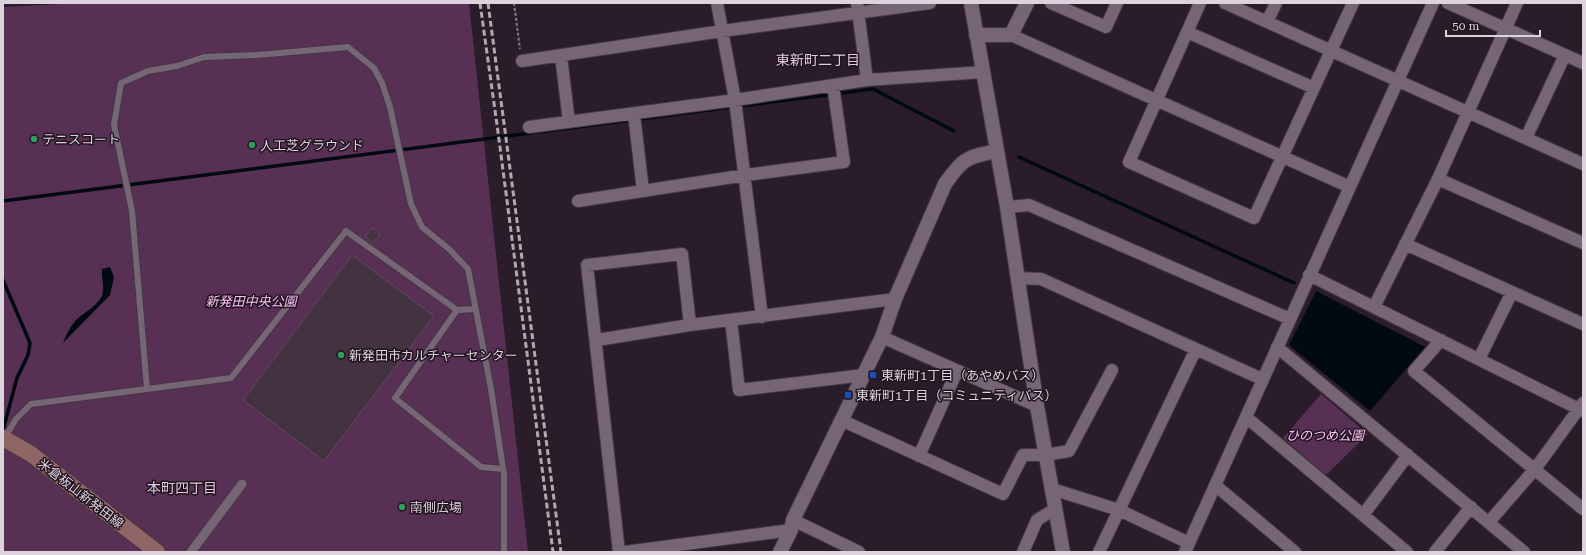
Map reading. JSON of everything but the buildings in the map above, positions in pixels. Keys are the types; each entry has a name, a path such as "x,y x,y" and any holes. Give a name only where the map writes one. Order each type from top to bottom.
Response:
{"main road":[{"name":"米倉板山新発田線","path":"4,438 31,454 157,552"}],"street":[{"path":"717,3 735,100 746,175 762,317"},
{"path":"522,61 722,31 857,8 930,3"},
{"path":"971,3 1007,207 1037,406 1063,552"},
{"path":"1012,35 1027,3"},
{"path":"1051,3 1106,28 1117,3"},
{"path":"1200,3 1129,162 1254,218 1353,3"},
{"path":"1225,3 1583,164"},
{"path":"1267,22 1276,3"},
{"path":"1052,489 1119,510 1187,547 1433,3"},
{"path":"1448,3 1583,63"},
{"path":"1374,307 1438,178 1517,3"},
{"path":"857,8 866,80"},
{"path":"1187,32 1314,88"},
{"path":"976,35 1012,35 1350,187"},
{"path":"1526,138 1565,55"},
{"path":"561,56 569,122"},
{"path":"529,127 735,100 866,80 983,72"},
{"path":"578,201 746,175 844,162 833,85"},
{"path":"634,114 643,191"},
{"path":"780,552 841,420 882,338 895,299 945,184 956,168 972,156 997,151"},
{"path":"1438,178 1583,243"},
{"path":"1007,207 1029,205 1290,319"},
{"path":"1405,244 1582,322"},
{"path":"619,552 597,340 587,265 682,254 690,325"},
{"path":"1309,275 1479,359 1582,407 1535,469 1489,522"},
{"path":"1018,278 1041,279 1262,379"},
{"path":"1479,359 1512,292"},
{"path":"597,340 690,325 895,299"},
{"path":"731,320 739,390 864,375"},
{"path":"882,338 1037,406"},
{"path":"1441,340 1414,372 1583,509"},
{"path":"1277,347 1524,552"},
{"path":"1099,552 1196,349"},
{"path":"841,420 1003,494 1023,455 1046,455 1069,451 1112,370"},
{"path":"919,456 957,371"},
{"path":"1246,417 1363,515 1399,550"},
{"path":"1363,515 1408,455"},
{"path":"191,552 242,484"},
{"path":"1215,485 1295,552"},
{"path":"1436,552 1471,507"},
{"path":"1023,552 1037,520 1056,509"},
{"path":"625,552 792,525 859,552"}],"lane":[{"path":"147,389 132,211 114,125 121,83 148,71 177,66 204,58 257,56 348,47 374,68 382,83 390,107 411,204 422,226 449,249 468,269 503,469 504,552"},
{"path":"4,438 16,419 31,404 231,378 346,231 457,310 476,309"},
{"path":"457,310 395,398 481,467 503,469"}],"path":[{"path":"514,3 522,61"}],"green space":[{"name":"新発田中央公園","path":"80,3 469,3 528,552 3,552 3,7"},
{"name":"ひのつめ公園","path":"1321,394 1368,434 1326,475 1283,438"}],"shaded area":[{"path":"110,267 114,277 110,295 63,343 75,321 100,300 103,289 102,269"},
{"path":"1316,291 1425,347 1370,411 1289,345"}],"waterway":[{"path":"3,201 873,89 954,131"},
{"path":"1019,157 1294,283"},
{"path":"3,280 30,343 28,355 17,378 3,430"}],"railway":[{"path":"480,3 553,552"},
{"path":"488,3 561,552"}],"place":[{"name":"テニスコート","path":"34,139"},
{"name":"人工芝グラウンド","path":"252,145"},
{"name":"新発田市カルチャーセンター","path":"341,355"},
{"name":"東新町1丁目（あやめバス）","path":"873,375"},
{"name":"東新町1丁目（コミュニティバス）","path":"848,395"},
{"name":"南側広場","path":"402,507"}],"district":[{"name":"東新町二丁目","path":"818,60"},
{"name":"本町四丁目","path":"182,488"}]}
